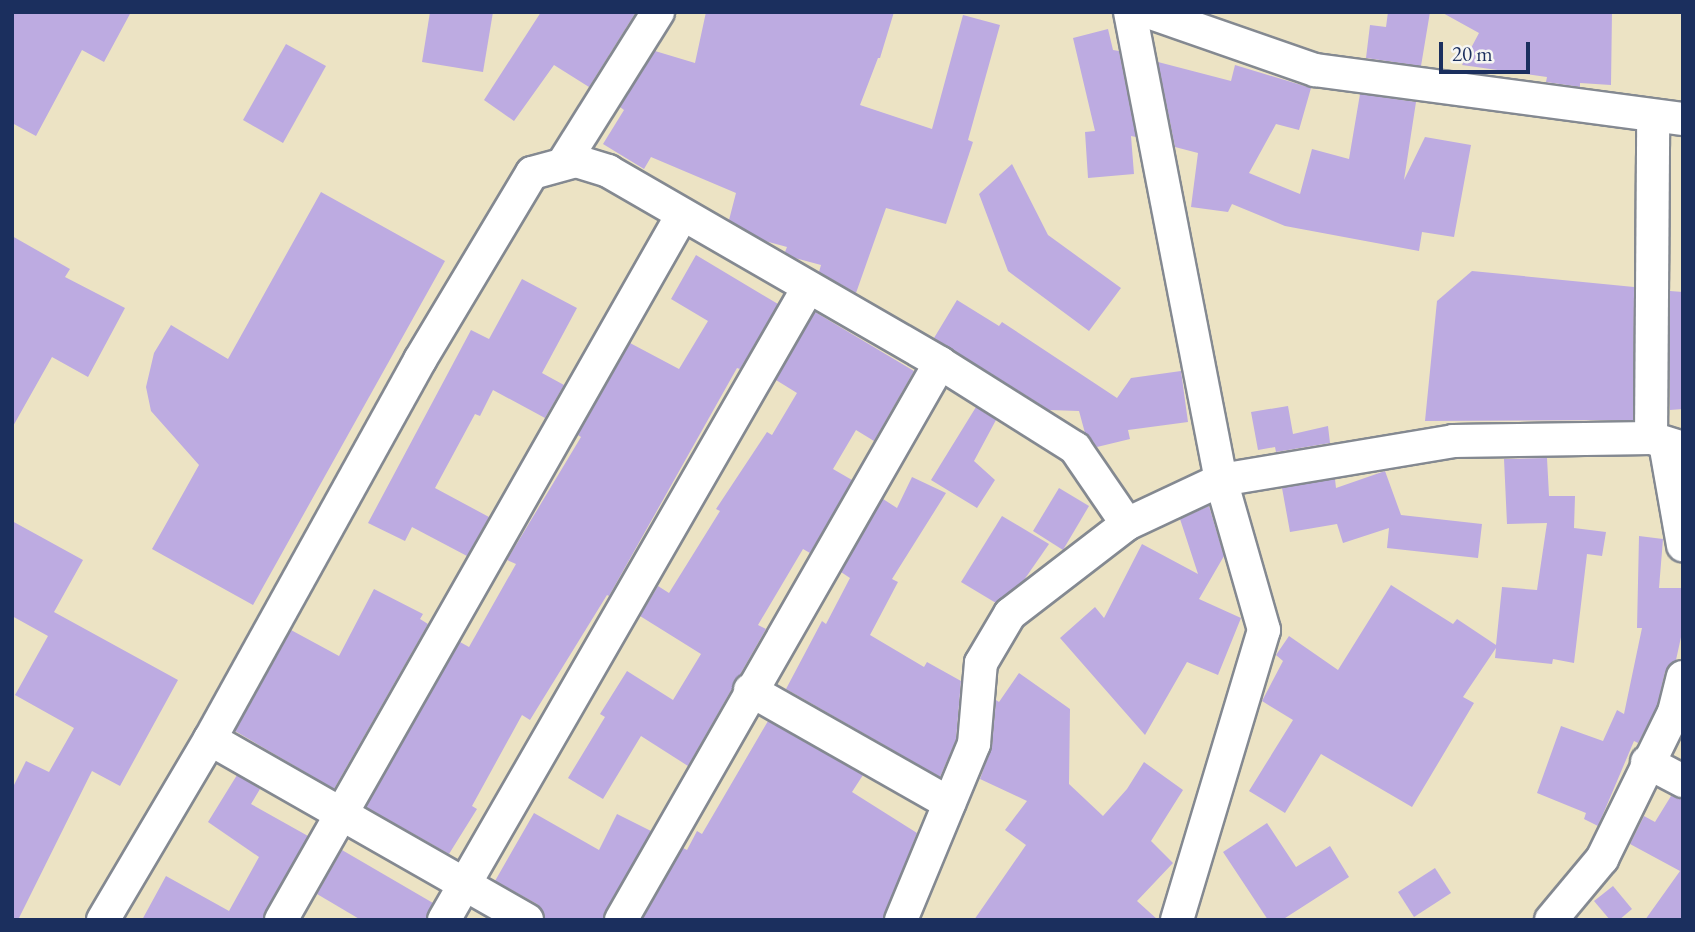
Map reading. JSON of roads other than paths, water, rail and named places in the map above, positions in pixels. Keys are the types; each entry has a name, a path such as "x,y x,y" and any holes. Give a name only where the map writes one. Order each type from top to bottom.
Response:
{"street":[{"path":"564,162 658,12"},
{"path":"1130,12 1221,480 1264,630 1177,920"},
{"path":"1148,12 1315,70 1668,118 1666,443 1683,545"},
{"path":"103,920 210,739 420,360 532,173 576,160 608,171 940,363 1075,448 1127,524"},
{"path":"281,920 682,215"},
{"path":"444,920 808,288"},
{"path":"621,920 750,690 940,363"},
{"path":"901,920 974,744 981,663 1010,614 1127,524 1221,480 1453,441 1666,443"},
{"path":"1551,920 1602,859 1647,762 1674,712 1683,677"},
{"path":"750,690 949,803"},
{"path":"210,739 527,920"},
{"path":"1647,762 1683,781"}]}
